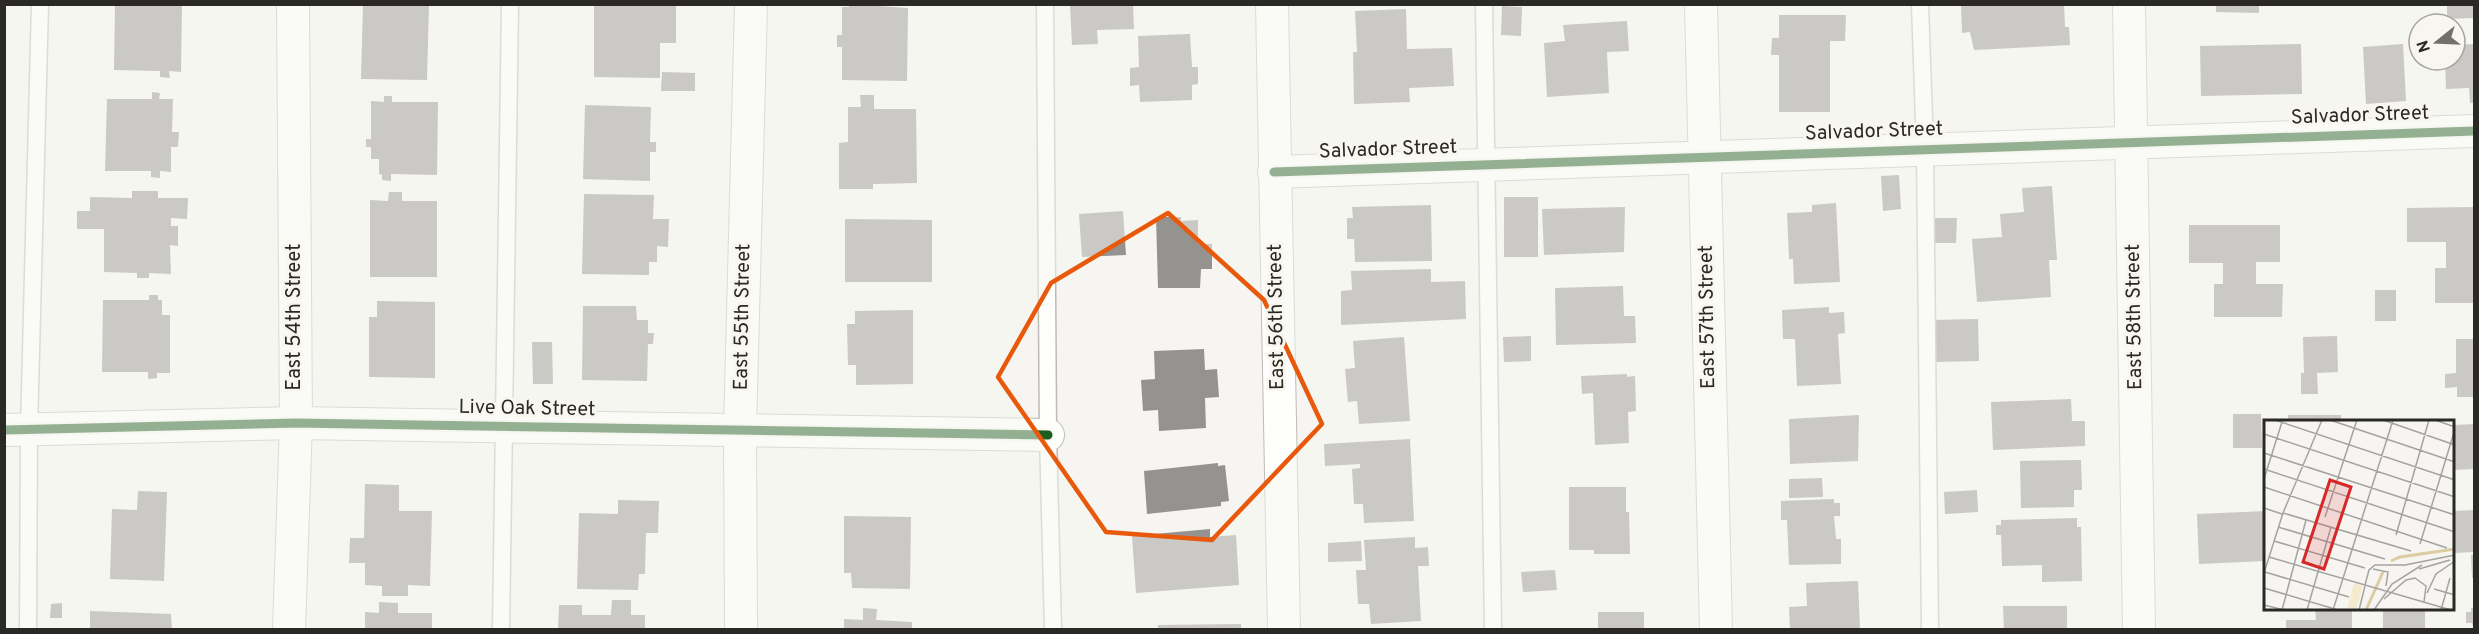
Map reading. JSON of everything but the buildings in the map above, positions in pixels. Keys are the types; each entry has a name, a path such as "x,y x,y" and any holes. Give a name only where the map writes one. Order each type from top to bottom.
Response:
{"street":[{"name":"East 54th Street","path":"289,630 296,423 293,4"},
{"name":"East 55th Street","path":"741,630 740,430 751,4"},
{"name":"East 56th Street","path":"1272,4 1284,630"},
{"name":"East 57th Street","path":"1701,4 1716,630"},
{"name":"East 58th Street","path":"2129,4 2139,630"},
{"name":"Salvador Street","path":"1274,172 2475,131"},
{"name":"Live Oak Street","path":"17,429 296,423 1048,435"}],"lane":[{"path":"28,630 17,429 40,4"},
{"path":"501,630 510,4"},
{"path":"1045,4 1048,435 1053,630"},
{"path":"1484,4 1493,630"},
{"path":"1920,4 1925,149 1930,630"}],"highlighted area":[{"path":"1168,213 1264,300 1322,424 1212,540 1106,532 998,377 1051,283"}],"cycle path":[{"path":"1274,172 2474,131"},
{"path":"4,430 296,423 1048,435"}]}
